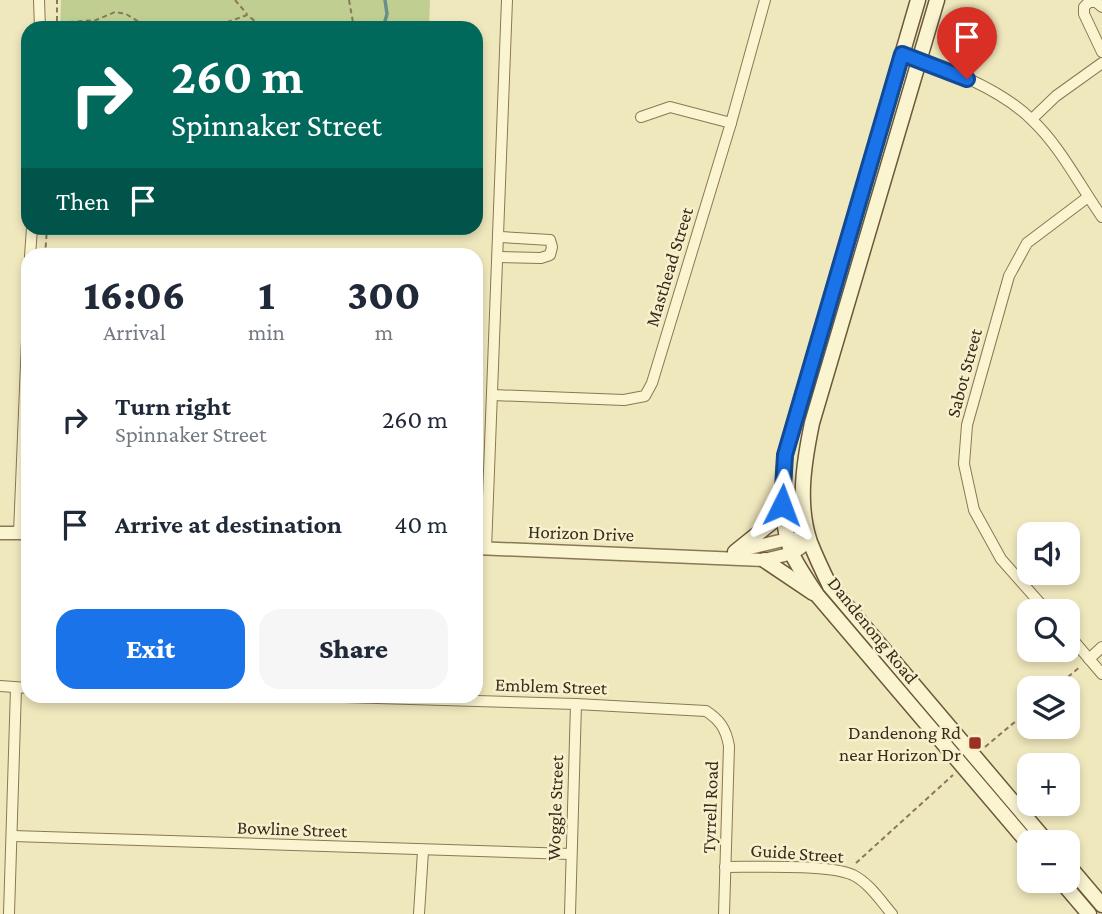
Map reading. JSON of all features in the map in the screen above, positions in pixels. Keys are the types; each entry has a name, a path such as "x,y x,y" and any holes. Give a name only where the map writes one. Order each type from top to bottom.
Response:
{"main road":[{"name":"Dandenong Road","path":"918,0 785,455 782,505 790,546 817,595 1017,831"},
{"name":"Dandenong Road","path":"937,0 812,424 802,486 810,541 830,586 1037,830"},
{"path":"735,552 771,523 782,505"},
{"path":"764,560 817,595"},
{"path":"1080,879 1102,905"},
{"path":"1071,893 1089,914"}],"street":[{"path":"39,0 40,21"},
{"path":"483,522 493,395 507,0"},
{"name":"Masthead Street","path":"493,395 624,400 645,396 652,383 731,123 765,0"},
{"path":"1102,7 1096,2 1089,2 1084,7 1084,14 1102,52"},
{"path":"902,54 986,87 1032,119 1072,170 1102,217"},
{"path":"1032,119 1056,96 1102,63"},
{"path":"641,117 670,107 731,123"},
{"name":"Sabot Street","path":"1036,599 1001,559 974,510 964,464 967,425 1009,276 1027,243 1088,197"},
{"path":"499,257 541,258 550,255 552,247 550,240 542,238 500,237"},
{"path":"0,533 21,533"},
{"name":"Horizon Drive","path":"684,556 790,546 810,541"},
{"name":"Horizon Drive","path":"483,548 764,560 790,546"},
{"path":"1089,659 1102,647"},
{"path":"1080,648 1102,674"},
{"path":"0,686 21,688"},
{"name":"Emblem Street","path":"483,700 706,711"},
{"path":"9,914 21,703"},
{"name":"Woggle Street","path":"570,914 576,704"},
{"name":"Tyrrell Road","path":"706,711 718,719 727,732 729,746 724,914"},
{"name":"Bowline Street","path":"13,836 571,854"},
{"path":"419,914 423,851"},
{"name":"Guide Street","path":"726,867 827,869 851,874 868,886 892,914"}],"path":[{"path":"57,0 57,21"},
{"path":"235,0 255,21"},
{"path":"349,0 353,21"},
{"path":"239,17 245,11"},
{"path":"83,21 96,20 115,12 126,14 138,21"},
{"path":"229,21 247,15"},
{"path":"1069,676 1089,659"},
{"path":"973,756 1017,720"},
{"path":"851,874 856,863 962,767"}],"green space":[{"path":"61,0 430,0 429,21 60,21"}],"waterway":[{"path":"385,0 385,21"}],"place":[{"name":"Dandenong Rd near Horizon Dr","path":"975,743"}],"route":[{"path":"782,505 785,455 902,54 967,79"}]}
